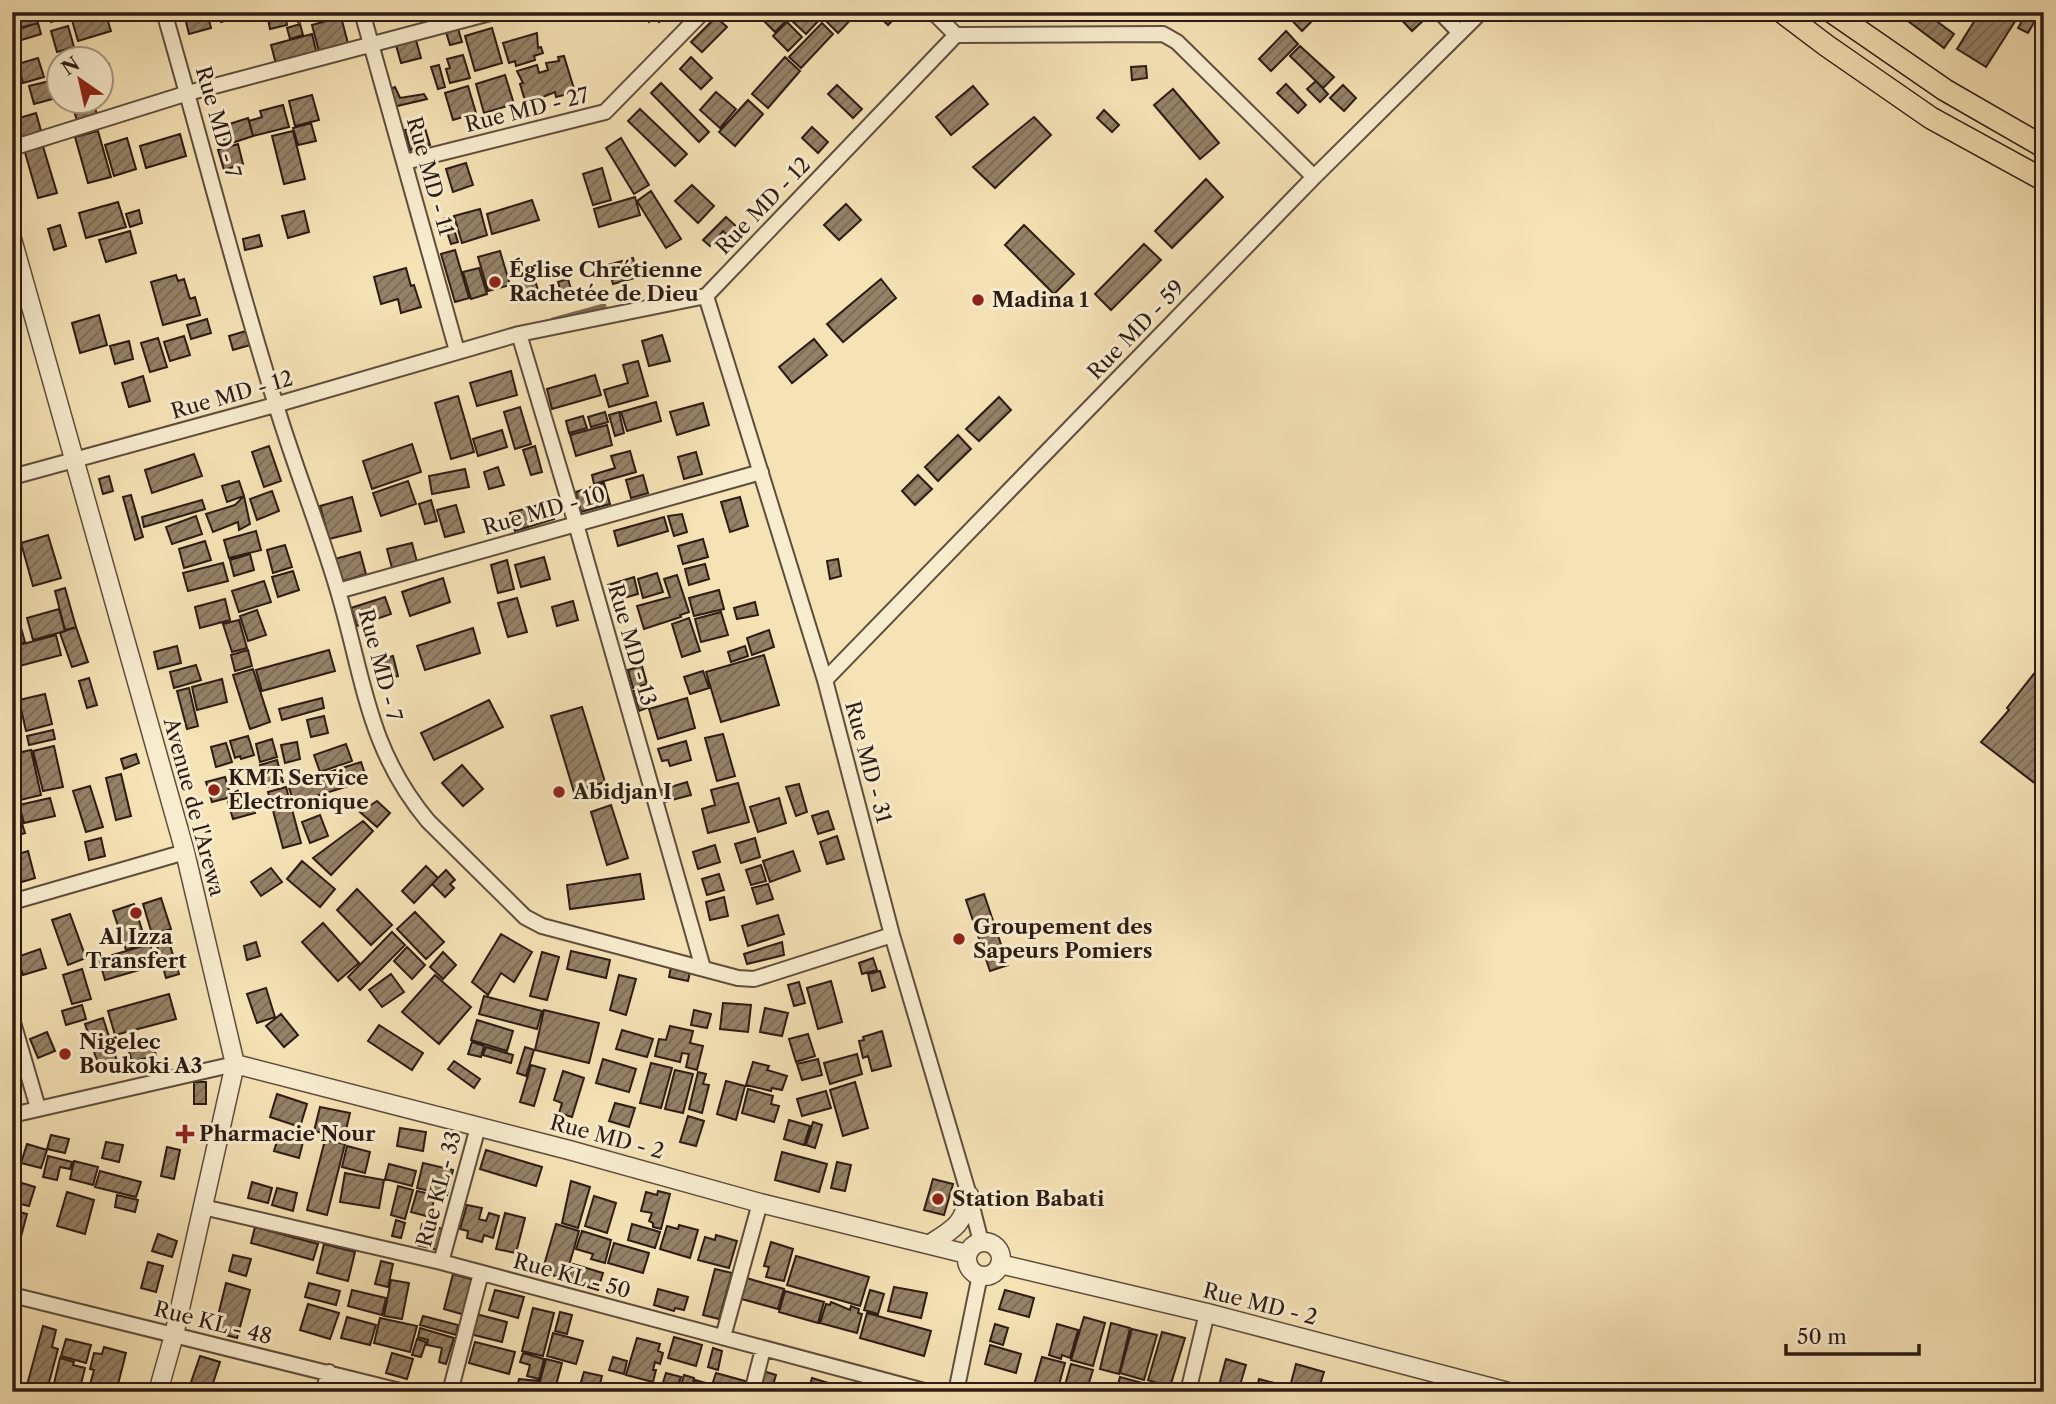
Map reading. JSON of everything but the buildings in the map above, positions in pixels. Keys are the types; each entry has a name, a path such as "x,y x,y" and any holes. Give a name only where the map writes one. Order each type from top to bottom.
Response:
{"main road":[{"path":"1782,12 1931,118 2044,180"},
{"path":"1832,12 1945,90 2044,147"}],"street":[{"name":"Rue MD - 7","path":"164,12 275,405 338,591 372,724 404,791 428,821 525,917 542,926 738,978 754,979 892,935"},
{"name":"Rue MD - 11","path":"362,12 457,351"},
{"path":"12,148 188,93 494,12"},
{"name":"Rue MD - 27","path":"405,162 606,112 703,12"},
{"path":"933,12 956,35 1157,33 1171,37 1314,177"},
{"path":"1440,12 1460,33"},
{"name":"Rue MD - 59","path":"825,680 1314,177 1481,12"},
{"name":"Rue MD - 12","path":"12,477 519,334 706,296 956,35"},
{"name":"Avenue de l'Arewa","path":"12,239 185,852 234,1064 174,1335 158,1392"},
{"name":"Rue MD - 31","path":"706,296 825,680 892,935 969,1195 974,1248"},
{"name":"Rue MD - 13","path":"519,334 703,968"},
{"name":"Rue MD - 10","path":"338,591 761,472"},
{"path":"12,902 185,852"},
{"path":"12,1019 38,1108"},
{"path":"12,1115 234,1064"},
{"name":"Rue MD - 2","path":"234,1064 760,1203 930,1244 974,1248"},
{"name":"Rue KL - 33","path":"441,1262 478,1127"},
{"path":"930,1244 959,1224 966,1212 969,1195"},
{"path":"723,1337 760,1203"},
{"name":"Rue KL - 50","path":"203,1207 441,1262 928,1392"},
{"path":"987,1242 997,1247 1000,1264 994,1272 980,1275 968,1265 974,1248 987,1242"},
{"name":"Rue MD - 2","path":"1000,1264 1207,1313 1508,1392"},
{"path":"450,1392 481,1273"},
{"path":"956,1392 980,1275"},
{"name":"Rue KL - 48","path":"12,1295 404,1392"},
{"path":"1188,1392 1207,1313"},
{"path":"752,1392 763,1349"},
{"path":"323,1392 329,1372"}],"waterway":[{"path":"553,320 604,306"}],"place":[{"name":"Église Chrétienne Rachetée de Dieu","path":"495,282"},
{"name":"Madina 1","path":"978,300"},
{"name":"KMT Service Électronique","path":"214,790"},
{"name":"Abidjan I","path":"559,792"},
{"name":"Al Izza Transfert","path":"136,913"},
{"name":"Groupement des Sapeurs Pomiers","path":"959,939"},
{"name":"Nigelec Boukoki A3","path":"65,1054"},
{"name":"Pharmacie Nour","path":"185,1134"},
{"name":"Station Babati","path":"938,1199"}]}
